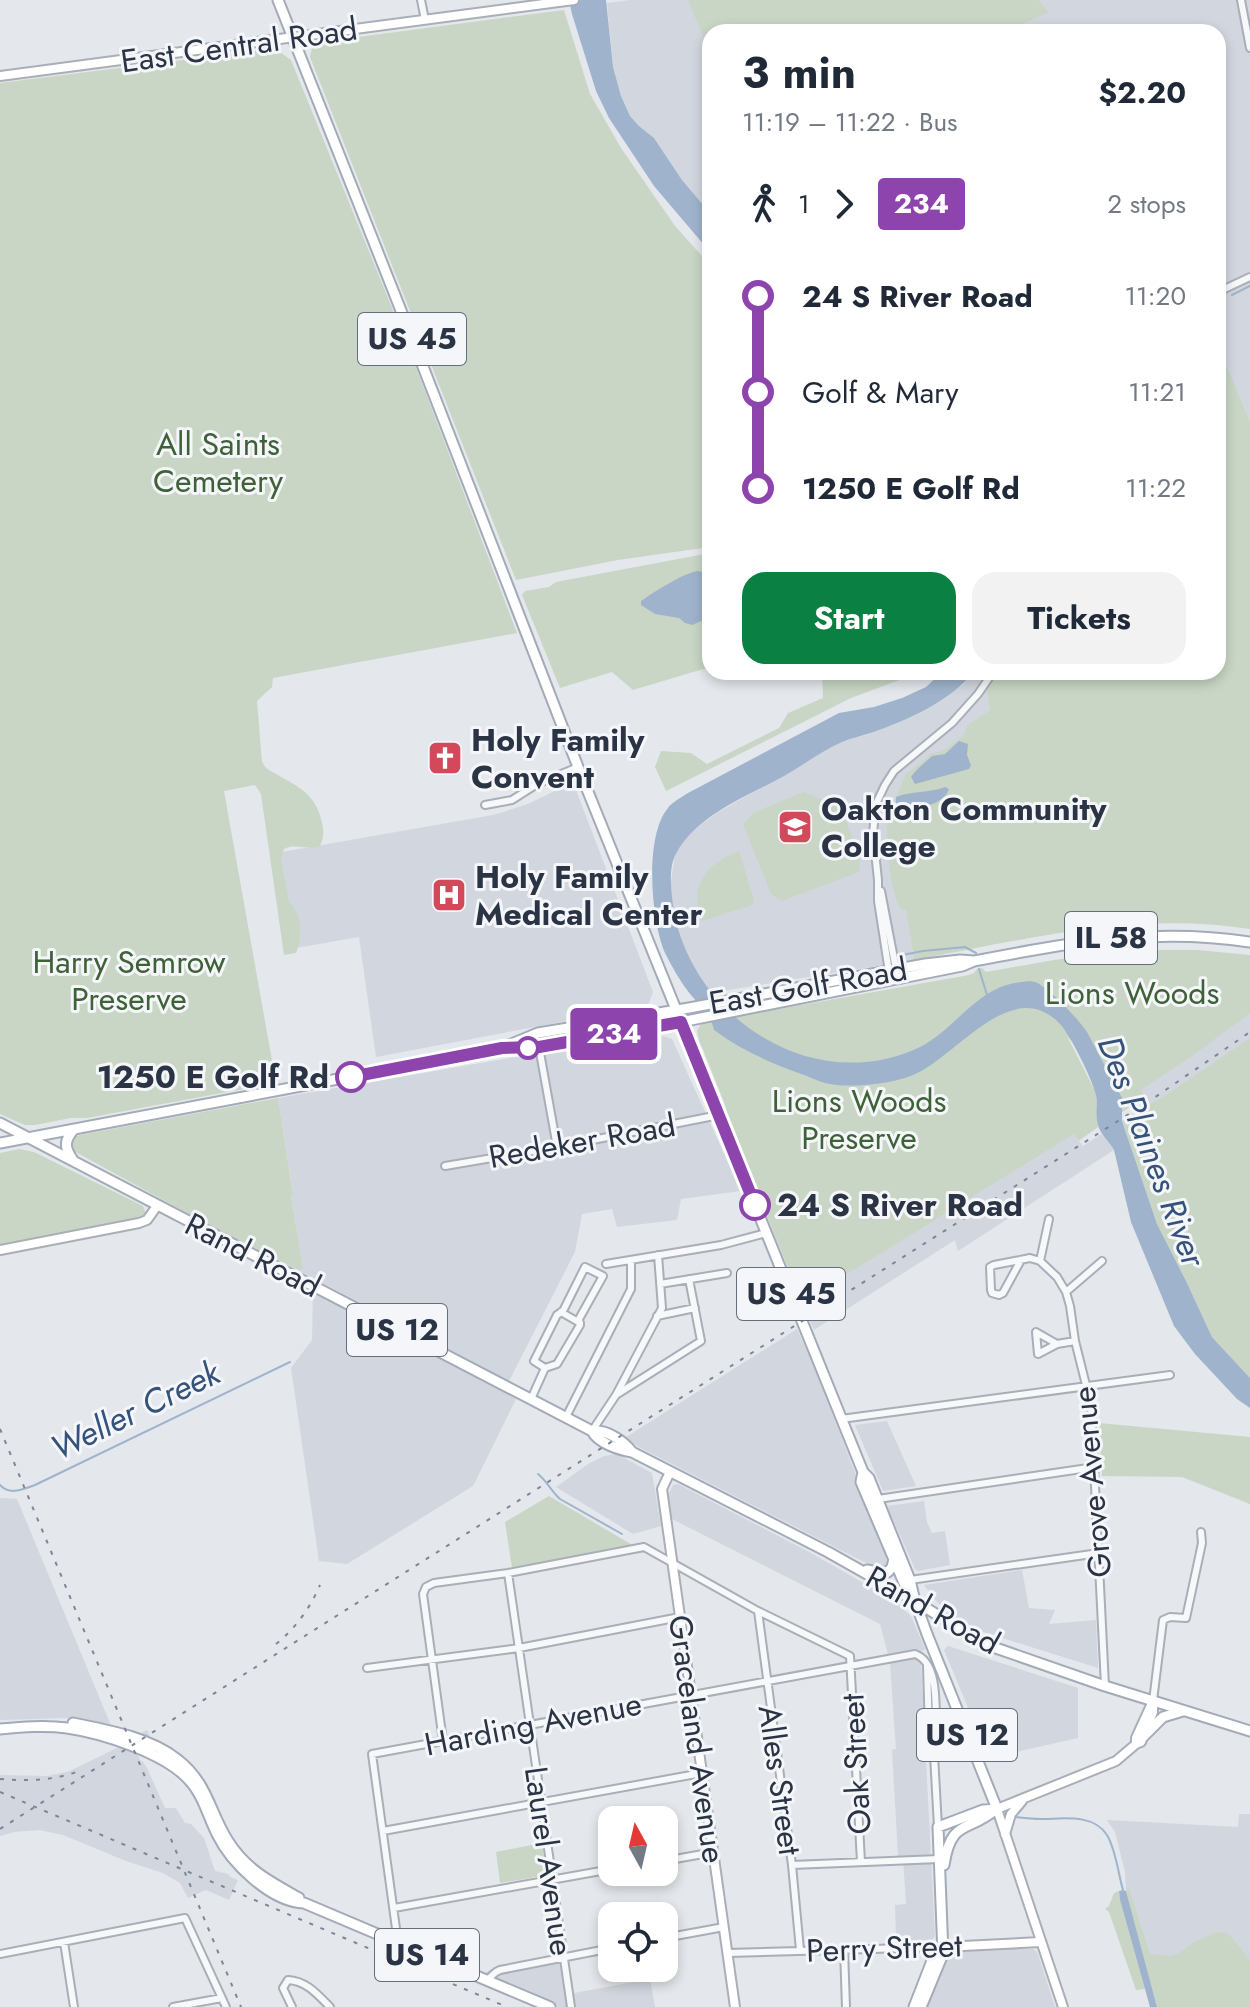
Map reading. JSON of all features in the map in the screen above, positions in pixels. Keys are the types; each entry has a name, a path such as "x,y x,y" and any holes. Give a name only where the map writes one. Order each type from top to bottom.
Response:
{"main road":[{"name":"US 45","path":"278,0 578,767 841,1419 878,1499 910,1580 915,1601"},
{"name":"East Central Road","path":"0,76 574,0"},
{"name":"East Golf Road","path":"502,1048 538,1033 960,960 974,961 1112,938 1185,935 1250,942"},
{"name":"East Golf Road","path":"0,1143 502,1048 539,1047 681,1022 759,1007 893,973"},
{"name":"Rand Road","path":"0,1123 566,1417 592,1431 595,1437 622,1451 632,1452 852,1566 990,1646 1250,1731"},
{"path":"74,1129 65,1144 75,1163"},
{"path":"0,1250 139,1223 147,1220 157,1206"},
{"name":"Graceland Avenue","path":"670,1472 662,1489 734,2007"},
{"name":"US 45","path":"863,1472 861,1482 904,1583 915,1601"},
{"path":"852,1566 888,1572 894,1559"},
{"name":"US 12","path":"915,1601 997,1809"},
{"path":"941,1884 946,1852 955,1834 965,1825 1116,1761 1141,1742 1153,1712 1153,1701"},
{"path":"1136,1744 1153,1701"},
{"path":"1144,1736 1163,1717 1184,1711"},
{"name":"US 14","path":"0,1726 31,1720 69,1722 110,1731 161,1749 176,1758 198,1780 229,1843 262,1877 304,1903 550,2007"},
{"path":"1005,1835 1011,1814 1028,1796"},
{"path":"917,2005 935,1953 943,1947 938,1827 983,1810 997,1809"},
{"path":"997,1809 1063,2007"},
{"name":"Perry Street","path":"943,1947 1040,1942"}],"street":[{"path":"421,0 425,20"},
{"path":"1241,0 1250,48"},
{"path":"1226,288 1250,277"},
{"path":"893,973 873,833 876,804 894,771 952,723 988,680"},
{"path":"485,805 512,800 537,784 578,767"},
{"path":"539,1047 557,1147"},
{"name":"Redeker Road","path":"445,1166 719,1115"},
{"path":"1021,1260 1003,1293 992,1293 990,1267 994,1265 1030,1258 1040,1261 1049,1219"},
{"path":"606,1264 721,1245 766,1233"},
{"path":"592,1431 616,1395 662,1308 658,1255"},
{"path":"566,1417 631,1289 631,1260"},
{"name":"Grove Avenue","path":"1040,1261 1057,1277 1066,1292 1091,1405 1105,1686"},
{"path":"1066,1292 1102,1261"},
{"path":"531,1399 545,1368 557,1364 580,1325 579,1319 603,1276 585,1267 534,1361 545,1368"},
{"path":"660,1284 727,1273"},
{"path":"616,1395 701,1341 689,1279"},
{"path":"657,1316 695,1308"},
{"path":"561,1312 580,1323"},
{"path":"1057,1344 1075,1341"},
{"path":"841,1419 1170,1375"},
{"path":"878,1499 1095,1467"},
{"path":"1153,1701 1163,1620 1186,1618 1202,1543 1201,1532"},
{"path":"443,1741 423,1594 426,1587 434,1583 508,1573 644,1547 758,1611 850,1656 851,1666"},
{"path":"910,1580 1099,1553"},
{"name":"Laurel Avenue","path":"508,1573 571,2007"},
{"name":"Alles Street","path":"758,1611 792,1865 800,1950"},
{"path":"367,1668 519,1648 680,1617"},
{"name":"Harding Avenue","path":"383,1831 372,1754 915,1654 926,1662 934,1685 936,1731 933,1737 938,1827"},
{"name":"Oak Street","path":"851,1666 861,1862"},
{"path":"398,1943 383,1831 702,1773"},
{"path":"678,1858 714,1852"},
{"path":"792,1865 939,1859"},
{"path":"394,1908 598,1871"},
{"path":"0,1954 185,1918 226,2007"},
{"path":"678,1935 724,1927"},
{"path":"64,1942 74,2007"},
{"name":"Perry Street","path":"728,1953 943,1947"},
{"path":"844,1949 846,2007"},
{"path":"487,1980 500,1970 598,1951"},
{"path":"292,2007 283,1988 288,1980 297,1980 312,1989 330,2007"},
{"path":"173,2007 222,1998"}],"shaded area":[{"path":"631,0 1250,0 1250,606 1226,610 1226,24 702,24 702,204 654,138 630,116 613,67 607,3"},
{"name":"Oakton Community College","path":"967,680 985,680 1005,803 893,823 914,960 710,993 684,948 670,888 675,854 690,832 717,813 842,741 870,734"},
{"name":"Holy Family Medical Center","path":"573,782 653,992 649,1003 376,1057 359,937 290,949 276,853 493,815 528,804"},
{"path":"1250,1011 1250,1059 1122,1121 1149,1103 1145,1098 1122,1112 1122,1098 1087,1032"},
{"path":"654,1033 672,1039 741,1191 681,1199 677,1220 617,1227 612,1209 582,1214 575,1252 509,1381 300,1271 303,1268 278,1098"},
{"path":"1098,1108 1098,1127 1079,1141 1083,1146 1101,1134 1114,1150 958,1251 955,1240 814,1330 802,1302 951,1209"},
{"path":"313,1291 518,1395 473,1486 347,1564 319,1561 291,1368 312,1340"},
{"path":"797,1329 886,1552 887,1563 883,1568 866,1563 623,1439"},
{"path":"887,1421 916,1486 883,1491 855,1425"},
{"path":"617,1454 652,1473 661,1526 633,1534 556,1487 588,1464"},
{"path":"678,1484 813,1554 898,1603 911,1616 925,1649 888,1654 880,1624 672,1519 667,1497 673,1485"},
{"path":"0,1498 17,1499 112,1728 66,1718 0,1720"},
{"path":"924,1501 932,1533 945,1531 950,1565 918,1571 887,1506"},
{"path":"1022,1570 1029,1608 1055,1610 1049,1624 1096,1620 1098,1668 980,1631 952,1616 924,1585"},
{"path":"948,1646 1078,1688 1078,1738 989,1758 944,1650"},
{"path":"916,1658 921,1662 935,1936 932,1940 896,1940 895,1905 906,1904 903,1858 898,1856 892,1750 896,1749 890,1663"},
{"path":"125,1726 129,1734 136,1736 147,1730 150,1736 139,1743 136,1751 165,1808 176,1808 185,1823 191,1824 204,1838 215,1871 238,1880 229,1900 206,1890 188,1898 180,1883 163,1873 63,1835 39,1830 0,1836 0,1775 48,1776 70,1771 123,1745 126,1737 122,1728"},
{"path":"1239,1814 1250,1814 1250,2001 1152,1988 1126,1891 1125,1872 1115,1832 1107,1820 1238,1827"},
{"path":"943,1947 1034,1949 1055,2007 920,2007"},
{"path":"568,1952 574,1993 651,1982 655,2007 559,2007 484,1975 489,1970"}],"green space":[{"path":"688,0 1038,0 1049,12 1023,24 702,24 702,34"},
{"path":"564,10 590,94 621,148 675,226 702,256 702,548 618,560 516,580 310,57 313,44"},
{"name":"All Saints Cemetery","path":"277,50 291,60 414,362 517,633 273,678 272,687 257,701 262,762 266,768 308,795 319,812 323,833 319,847 284,849 281,859 289,902 297,912 300,933 296,953 284,955 261,794 255,785 224,791 276,1083 87,1118 25,1125 0,1114 0,83"},
{"path":"1226,364 1250,423 1250,929 1207,924 1122,925 1040,936 914,960 906,910 901,909 891,879 887,823 896,814 894,802 906,774 930,754 943,751 964,735 967,726 990,710 985,680 1226,680"},
{"path":"702,555 702,669 633,690 612,672 560,688 522,595 525,591 549,587 556,582"},
{"path":"822,680 899,680 851,698 666,791 655,767 661,751 691,753 707,764 779,728 788,713 823,698"},
{"path":"803,792 841,807 860,859 859,872 782,901 771,894 743,824 753,813"},
{"path":"739,851 754,900 752,905 702,921 697,897 703,877 717,862"},
{"name":"Lions Woods Preserve","path":"1130,950 1197,950 1250,955 1250,1013 1141,1090 1145,1098 1122,1112 1122,1098 1067,1036 1096,1093 1098,1127 1079,1140 1074,1134 802,1302 732,1130 699,1040 697,1031 700,1025 710,1020 969,975 982,968 986,972"},
{"path":"1250,1038 1250,1378 1212,1337 1157,1224 1122,1121"},
{"name":"Harry Semrow Preserve","path":"278,1098 303,1268 300,1271 70,1149 69,1143 73,1137 80,1135"},
{"path":"19,1149 34,1152 143,1206 146,1214 136,1220 0,1246 0,1153"},
{"path":"1099,1423 1250,1437 1250,1504 1182,1477 1102,1476"},
{"path":"549,1496 634,1546 512,1568 505,1522"},
{"path":"542,1843 547,1875 500,1883 496,1852"},
{"path":"1129,1889 1150,1954 1178,1954 1214,1933 1225,1932 1233,1939 1250,1960 1250,2007 1157,2007 1126,1891"},
{"path":"1119,1891 1145,1989 1136,1990 1109,1912 1105,1909 1114,1893"}],"water":[{"path":"569,0 606,0 613,67 621,96 630,116 654,138 702,204 702,243 654,186 609,118 596,91"},
{"path":"702,572 702,621 692,625 679,618 655,614 641,605 641,601 685,575"},
{"path":"933,680 966,680 927,709 845,741 725,807 686,839 674,858 671,878 673,905 684,945 703,981 730,1012 762,1036 798,1054 837,1062 878,1060 918,1048 932,1040 980,999 1007,985 1033,981 1048,990 1087,1032 1122,1098 1122,1121 1157,1224 1212,1337 1250,1378 1250,1408 1237,1399 1195,1354 1174,1326 1131,1222 1114,1150 1099,1128 1094,1088 1060,1024 1041,1011 1021,1008 1002,1014 982,1026 925,1069 908,1077 869,1085 827,1083 759,1057 714,1030 707,1014 684,986 665,953 656,921 652,879 655,838 660,821 670,806 688,793 839,713 874,707 926,687"},
{"path":"959,741 968,744 969,769 915,784 911,777 918,769 932,756 945,754"},
{"path":"945,787 949,789 946,795 934,803 918,808 896,807 896,797"},
{"path":"1119,1891 1126,1891 1157,2007 1150,2007 1120,1900"}],"waterway":[{"path":"1232,295 1250,286"},
{"path":"897,956 965,947 976,953"},
{"path":"979,969 987,995"},
{"name":"Weller Creek","path":"0,1485 12,1491 35,1485 290,1362"},
{"name":"Weller Creek","path":"538,1474 560,1499 622,1534"},
{"name":"Weller Creek","path":"1015,1817 1077,1819 1094,1823 1107,1835 1113,1848 1123,1890"}],"railway":[{"path":"0,1829 1148,1102 1250,1032"},
{"path":"0,1429 241,2007"},
{"path":"276,1644 302,1617 320,1585"},
{"path":"0,1779 40,1780 79,1771"},
{"path":"0,1792 507,2007"}],"bus line":[{"name":"234","path":"351,1077 502,1048 539,1047 681,1022 755,1205"}],"place":[{"name":"Holy Family Convent","path":"445,758"},
{"name":"Oakton Community College","path":"795,827"},
{"name":"Holy Family Medical Center","path":"449,895"},
{"name":"1250 E Golf Rd","path":"351,1077"},
{"name":"24 S River Road","path":"755,1205"}],"park label":[{"name":"Lions Woods","path":"1132,993"}],"water label":[{"name":"Des Plaines River","path":"1152,1151"}]}
